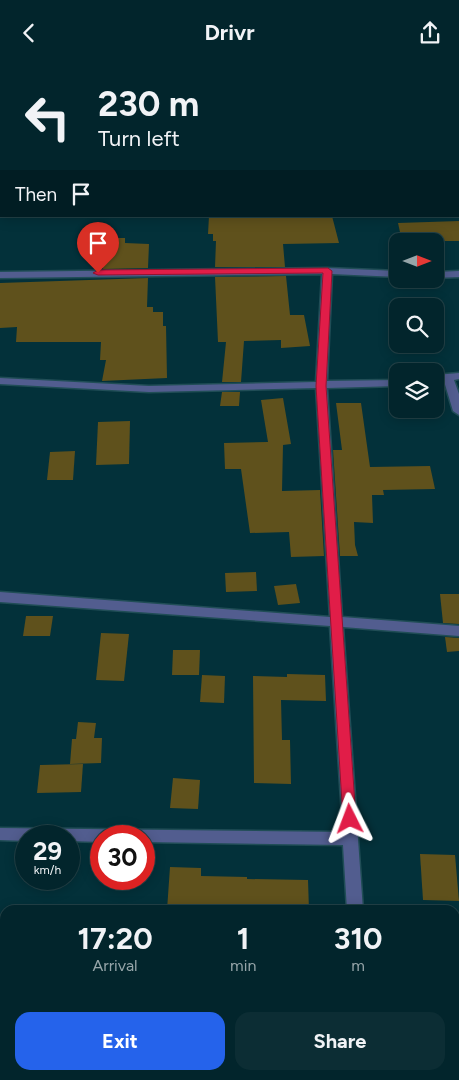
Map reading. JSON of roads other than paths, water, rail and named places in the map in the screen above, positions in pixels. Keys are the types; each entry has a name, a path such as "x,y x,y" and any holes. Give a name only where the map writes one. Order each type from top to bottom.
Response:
{"street":[{"path":"0,275 328,271 389,274"},
{"path":"328,271 321,386 355,905"},
{"path":"444,275 459,274"},
{"path":"453,376 459,411"},
{"path":"0,381 149,389 389,383"},
{"path":"0,597 459,631"},
{"path":"0,834 90,835"},
{"path":"155,836 351,839"}]}
